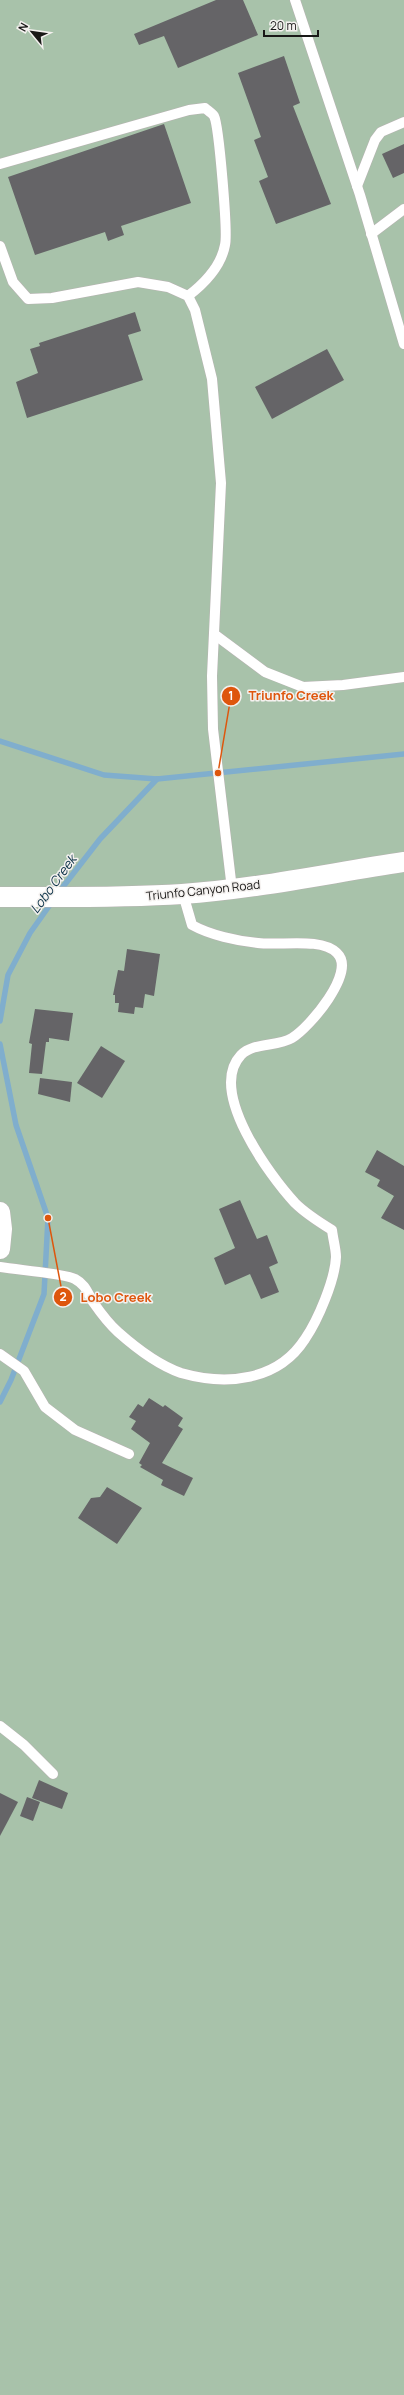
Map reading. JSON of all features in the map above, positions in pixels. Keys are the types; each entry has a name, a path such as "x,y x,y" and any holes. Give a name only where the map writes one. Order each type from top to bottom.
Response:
{"street":[{"name":"Triunfo Canyon Road","path":"7,897 81,899 183,894 232,889 404,862"},
{"path":"0,1212 2,1229 0,1249"}],"lane":[{"path":"294,0 356,186 404,344"},
{"path":"0,164 188,110 205,108 214,116 219,146 225,245 216,268 204,284 188,296"},
{"path":"356,186 375,140 381,132 404,122"},
{"path":"371,234 404,209"},
{"path":"0,246 13,282 28,299 52,298 138,282 168,287 188,296 195,310 212,379 221,483 214,634 213,729 232,889"},
{"path":"214,634 265,672 303,687 342,686 404,677"},
{"path":"0,1267 73,1278 86,1286 93,1301 117,1331 149,1357 180,1372 218,1381 248,1378 279,1366 298,1350 308,1334 327,1295 336,1257 332,1230 311,1218 295,1203 255,1151 238,1115 230,1085 234,1067 241,1055 258,1046 281,1044 293,1038 304,1027 329,998 342,976 343,962 339,954 331,948 313,944 258,943 201,930 192,924 183,894"},
{"path":"0,1354 24,1371 45,1407 69,1426 129,1454"},
{"path":"0,1726 24,1745 53,1774"}],"green space":[{"path":"0,0 404,0 404,2395 0,2395"}],"building":[{"path":"216,0 243,0 258,35 178,68 164,36 139,45 134,34"},
{"path":"284,56 300,103 293,106 331,204 276,224 259,181 268,177 254,140 261,137 238,73"},
{"path":"164,124 191,203 121,226 124,235 108,241 105,232 35,255 8,177"},
{"path":"404,144 404,173 393,178 382,154"},
{"path":"135,312 141,331 128,335 143,380 27,418 16,382 38,373 30,349 40,346 39,343"},
{"path":"327,349 344,380 272,419 255,387"},
{"path":"127,949 160,954 154,996 145,994 143,1008 135,1007 134,1014 118,1012 119,1003 115,1003 115,995 113,995 118,970 124,971"},
{"path":"35,1009 73,1013 69,1041 49,1038 49,1042 46,1042 42,1074 29,1073 32,1044 29,1043"},
{"path":"101,1046 125,1061 102,1098 77,1083"},
{"path":"40,1078 72,1082 70,1102 38,1094"},
{"path":"377,1150 404,1166 404,1230 381,1218 394,1196 377,1186 380,1180 365,1172"},
{"path":"240,1200 257,1239 267,1235 278,1263 269,1267 279,1292 261,1299 250,1274 225,1285 214,1258 235,1248 219,1209"},
{"path":"149,1398 163,1407 165,1405 183,1418 178,1426 183,1429 162,1463 193,1478 184,1496 161,1485 163,1480 140,1467 142,1465 139,1463 150,1443 131,1429 136,1421 129,1417 138,1404 143,1407"},
{"path":"107,1487 142,1508 117,1544 78,1518 91,1498 100,1497"},
{"path":"39,1780 68,1793 62,1809 32,1798"},
{"path":"0,1793 18,1802 0,1836"},
{"path":"27,1797 40,1802 33,1821 20,1816"}],"waterway":[{"path":"0,741 104,775 157,779 404,754"},
{"name":"Lobo Creek","path":"59,892 100,839 157,779"},
{"name":"Lobo Creek","path":"0,1021 8,975 30,933 52,902"},
{"name":"Lobo Creek","path":"0,1044 16,1125 48,1218 44,1294 11,1380 0,1402"}],"place":[{"name":"Triunfo Creek","path":"218,773"},
{"name":"Lobo Creek","path":"48,1218"}]}
